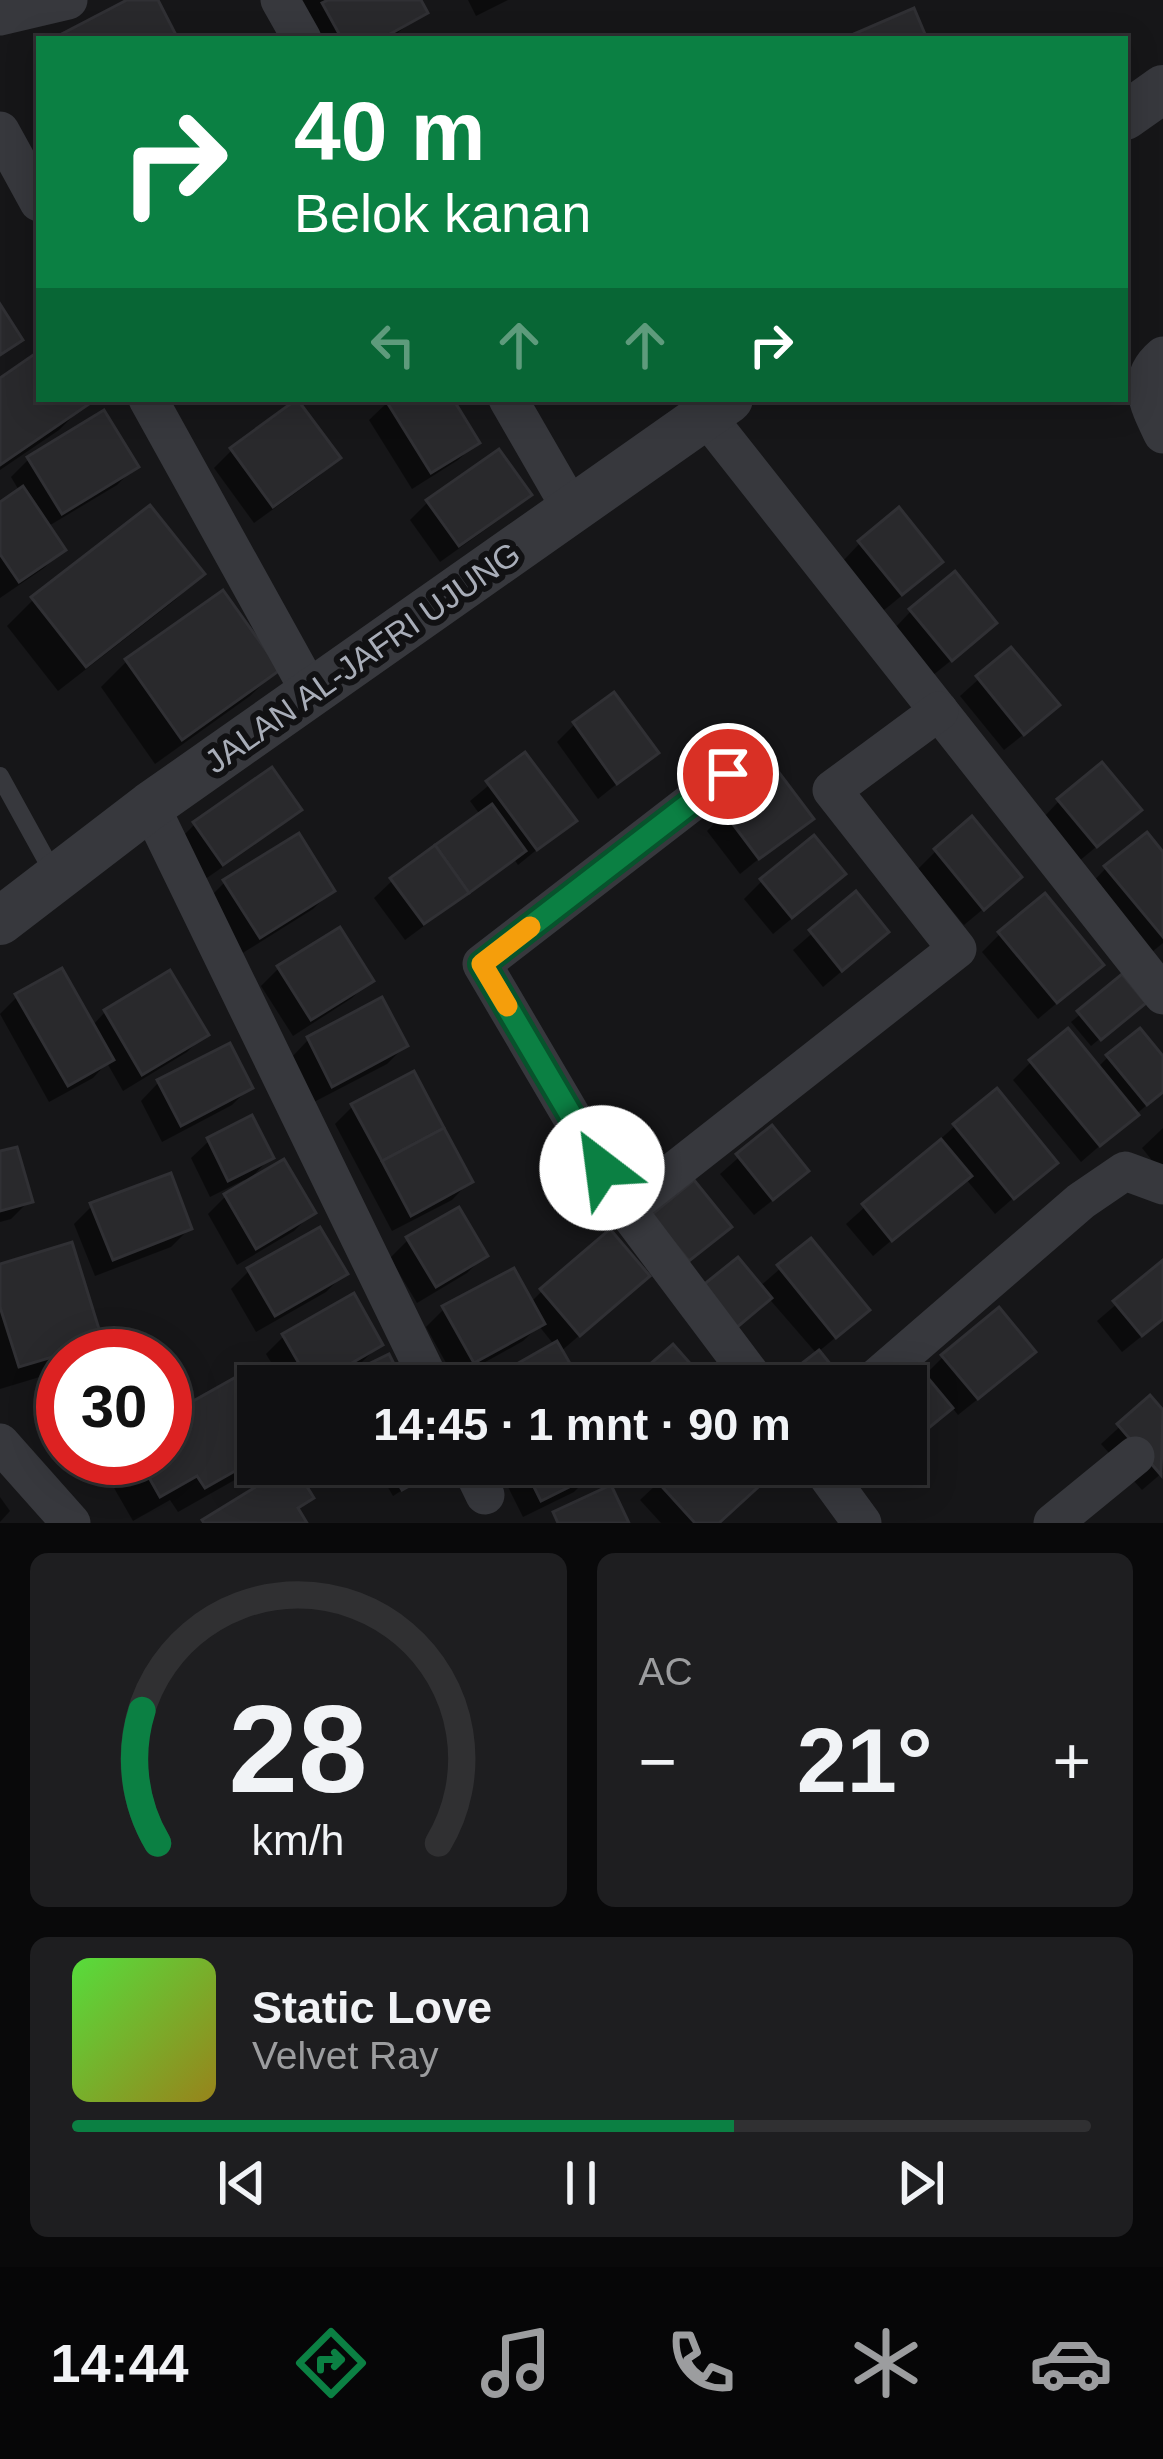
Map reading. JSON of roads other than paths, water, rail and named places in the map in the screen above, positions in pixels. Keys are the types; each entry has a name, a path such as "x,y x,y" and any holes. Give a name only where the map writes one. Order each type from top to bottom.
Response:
{"street":[{"path":"280,0 300,36"},
{"path":"0,16 62,1"},
{"path":"1128,114 1163,89"},
{"path":"0,131 36,197"},
{"path":"1163,356 1149,368 1145,380 1148,403 1163,434"},
{"path":"150,402 312,695"},
{"path":"510,402 572,510"},
{"path":"718,407 939,711 1163,995"},
{"name":"JALAN AL-JAFRI UJUNG","path":"0,921 150,806 718,407"},
{"path":"626,1209 957,949 832,790 939,711"},
{"path":"728,774 482,964 626,1209 743,1365"},
{"path":"150,806 422,1365"},
{"path":"891,1365 1081,1201 1125,1171 1163,1185"},
{"path":"0,1443 70,1523"},
{"path":"1053,1523 1135,1456"},
{"path":"834,1485 862,1523"}],"lane":[{"path":"0,776 56,878"}]}
